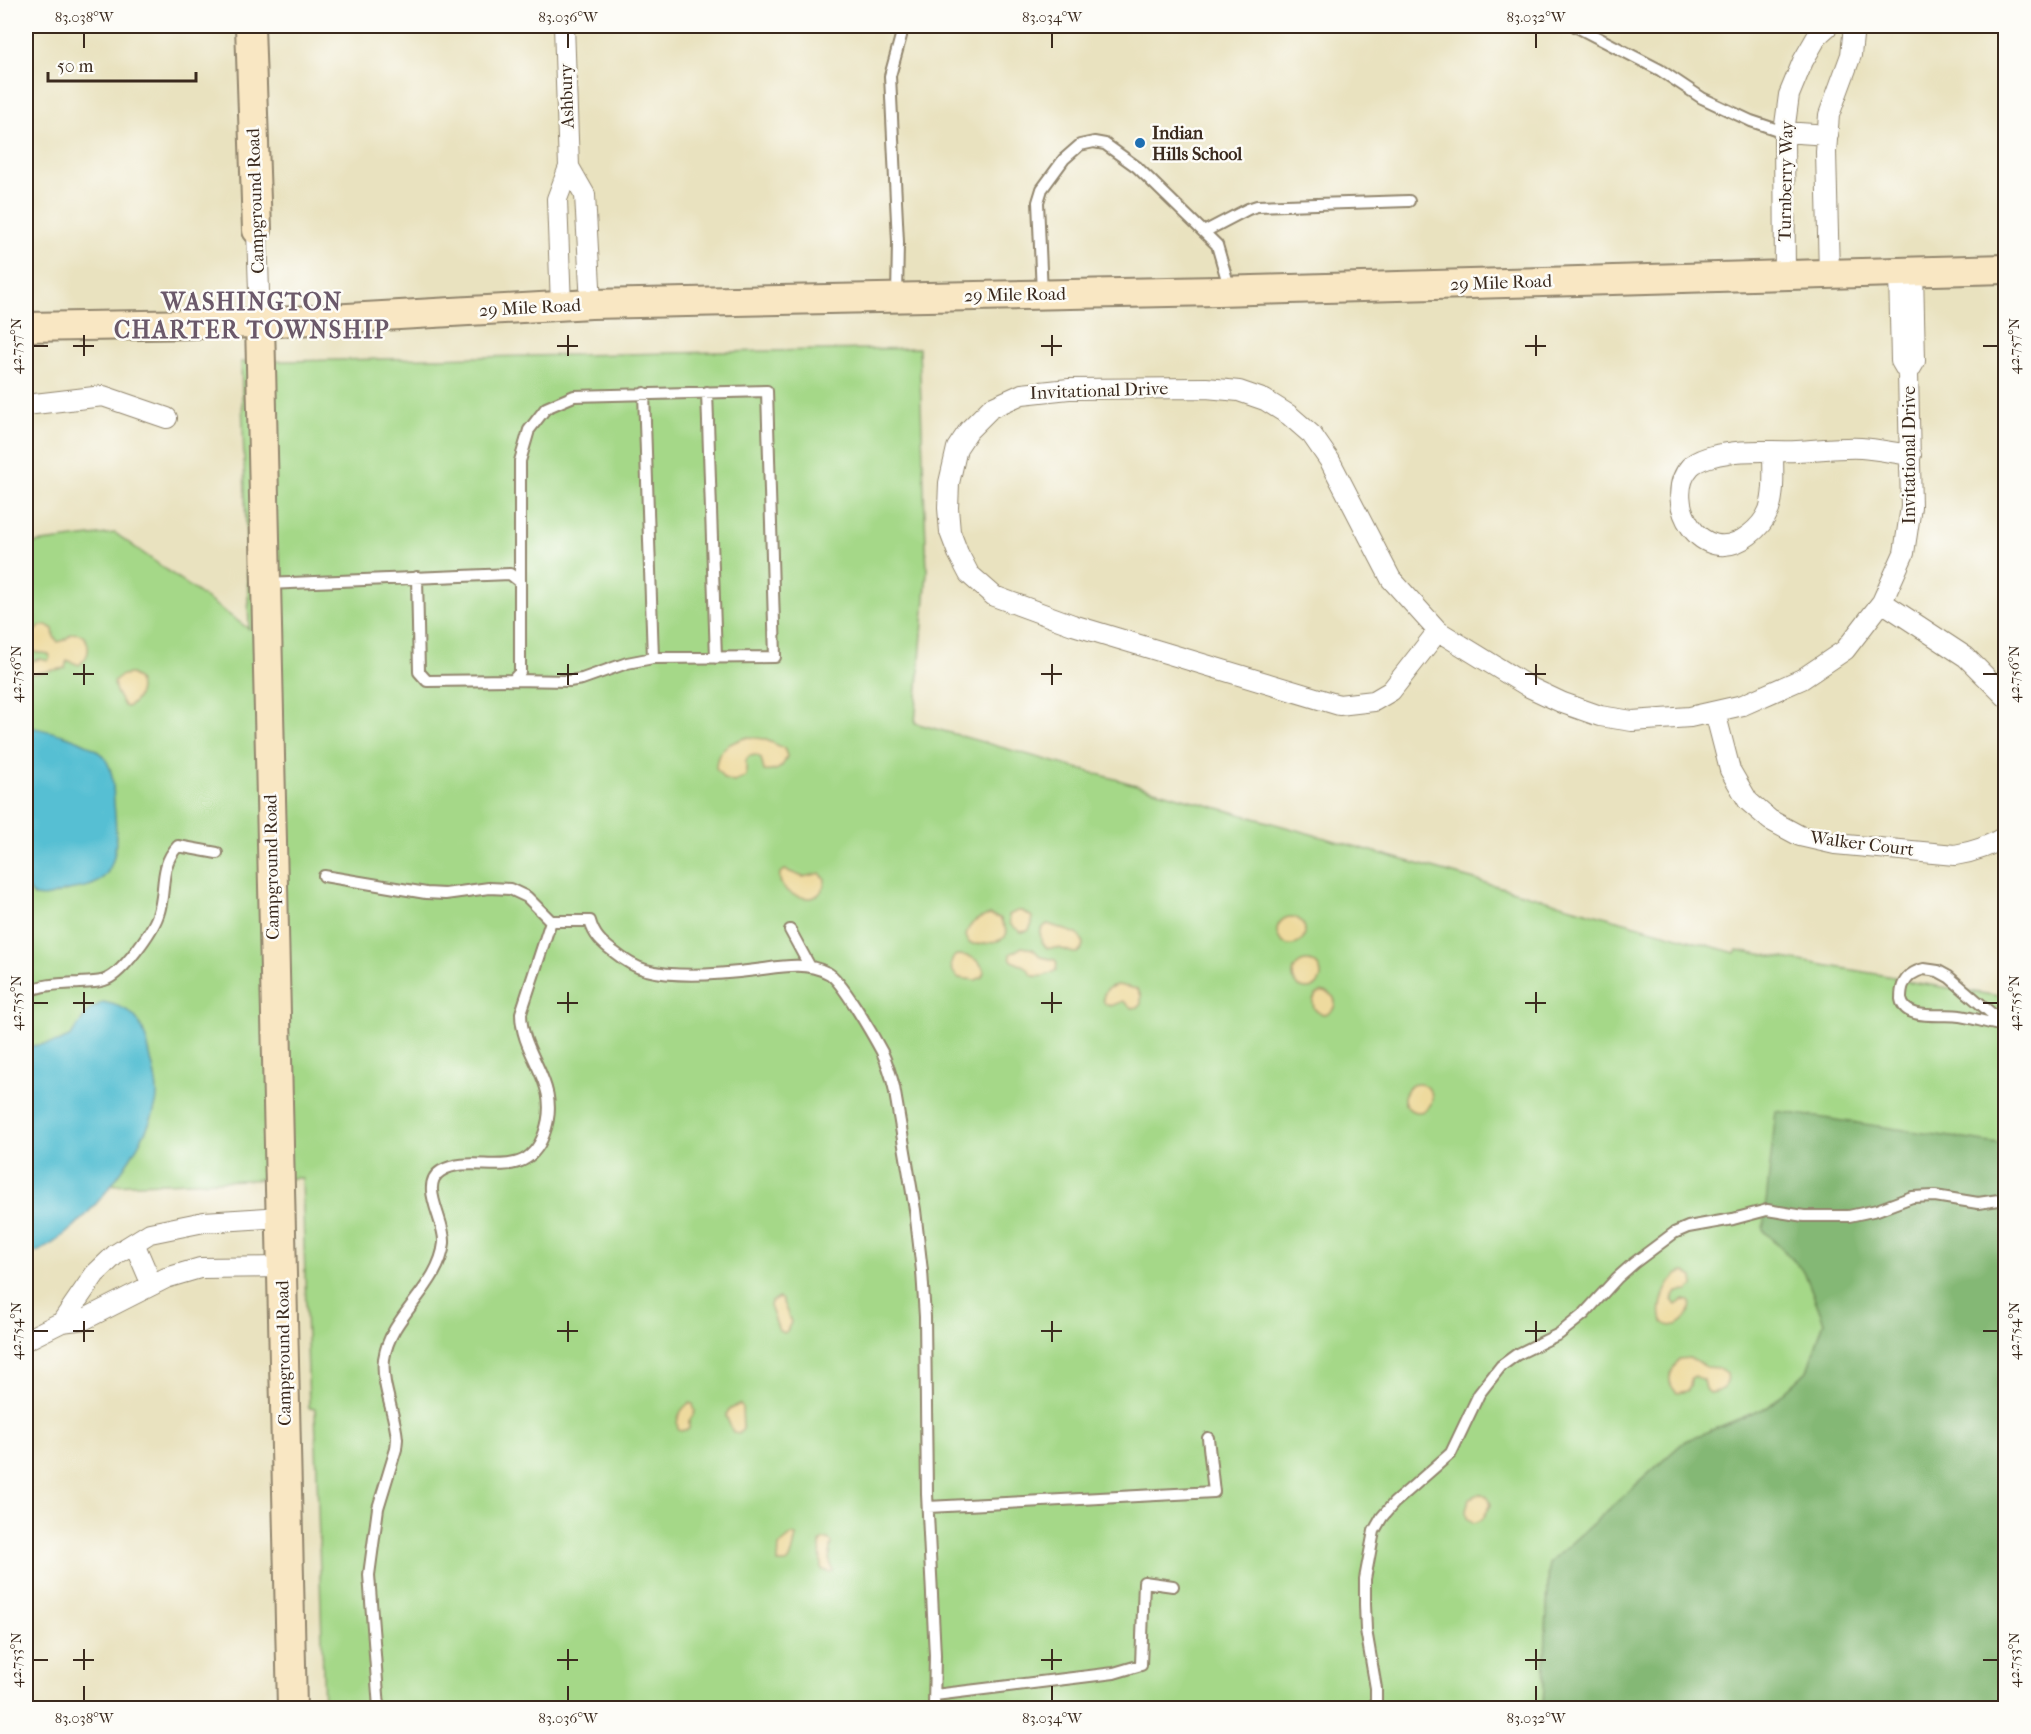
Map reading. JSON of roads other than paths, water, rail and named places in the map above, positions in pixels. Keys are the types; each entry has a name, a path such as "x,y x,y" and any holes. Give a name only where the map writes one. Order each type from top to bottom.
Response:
{"street":[{"name":"Campground Road","path":"250,26 260,323 292,1708"},
{"name":"Ashbury","path":"564,26 569,167"},
{"name":"Turnberry Way","path":"1785,275 1784,132 1789,95 1803,61 1818,35 1828,26"},
{"path":"1829,274 1826,153 1829,115 1851,55 1854,26"},
{"path":"1784,132 1828,135"},
{"path":"569,167 585,195 591,304"},
{"path":"561,306 557,200 569,167"},
{"name":"29 Mile Road","path":"26,327 260,323 591,304 1230,290 2006,269"},
{"name":"Invitational Drive","path":"1438,631 1391,691 1374,701 1339,705 1073,625 994,596 969,574 950,532 949,483 957,448 969,430 991,408 1022,394 1069,389 1206,388 1239,391 1265,400 1289,415 1312,435 1330,461 1391,579 1438,631 1529,687 1563,703 1600,716 1632,721 1690,717 1743,705 1802,679 1845,650 1882,602 1896,574 1904,553 1911,507 1908,373 1901,361 1906,272"},
{"path":"26,405 103,396 166,418"},
{"path":"1773,451 1773,484 1769,511 1758,528 1738,543 1721,547 1702,538 1689,527 1681,503 1682,482 1691,466 1705,459 1728,453 1773,451 1860,448 1911,455"},
{"path":"1882,602 1966,657 2006,697"},
{"name":"Walker Court","path":"1715,712 1730,770 1748,801 1770,820 1800,836 1835,844 1955,855 1974,852 2006,836"},
{"path":"62,1322 95,1274 116,1254 150,1233 204,1222 280,1217"},
{"path":"134,1243 152,1285"},
{"path":"26,1340 62,1322 85,1319 166,1278 200,1268 282,1267"}],"lane":[{"path":"896,26 901,36 890,76 898,242 897,298"},
{"path":"1575,26 1660,70 1702,98 1751,121 1784,132"},
{"path":"1042,294 1038,202 1042,189 1064,159 1080,145 1094,142 1105,144 1137,167 1217,245 1230,290"},
{"path":"1204,232 1257,206 1409,201"},
{"path":"417,577 419,672 427,681 576,680 627,663 652,658 776,657 767,391 574,396 546,408 529,430 520,460 520,672 513,680"},
{"path":"707,392 716,658"},
{"path":"644,393 652,658"},
{"path":"266,584 510,574 520,582"},
{"path":"26,992 33,988 58,984 98,982 122,969 158,915 166,864 170,855 178,846 217,853"},
{"path":"324,876 426,893 445,894 489,888 510,889 527,897 551,921 590,921 592,930 601,942 627,962 645,970 682,974 731,973 809,965 831,974 849,997 882,1052 894,1087 915,1210 925,1317 928,1507 935,1655 934,1708"},
{"path":"379,1708 369,1575 382,1488 396,1449 397,1439 383,1375 384,1357 391,1336 425,1287 442,1250 443,1231 431,1192 432,1182 439,1171 453,1166 502,1164 523,1160 533,1153 545,1132 549,1104 548,1092 524,1036 521,1013 551,921"},
{"path":"789,930 809,965"},
{"path":"1918,971 1938,971 1949,976 2005,1026 1963,1016 1911,1012 1902,1003 1903,984 1906,978 1918,971"},
{"path":"1376,1708 1376,1688 1366,1630 1365,1604 1365,1579 1374,1531 1394,1503 1450,1453 1479,1394 1501,1366 1516,1355 1559,1334 1584,1314 1634,1263 1674,1233 1688,1227 1767,1210 1804,1216 1849,1216 1877,1210 1918,1196 1935,1196 1978,1203 2006,1199"},
{"path":"928,1507 1214,1492 1208,1438"},
{"path":"935,1695 1114,1673 1141,1665 1144,1582 1173,1586"}],"water":[{"path":"26,726 66,736 86,744 102,755 109,765 113,784 116,847 110,868 93,885 44,897 34,896 26,886"},
{"path":"103,1002 122,1008 140,1023 155,1077 156,1104 138,1146 104,1194 64,1235 44,1248 26,1255 26,1047 58,1042 71,1036 89,1010"}],"place":[{"name":"Indian Hills School","path":"1140,143"}],"district":[{"name":"WASHINGTON CHARTER TOWNSHIP","path":"252,316"}]}
